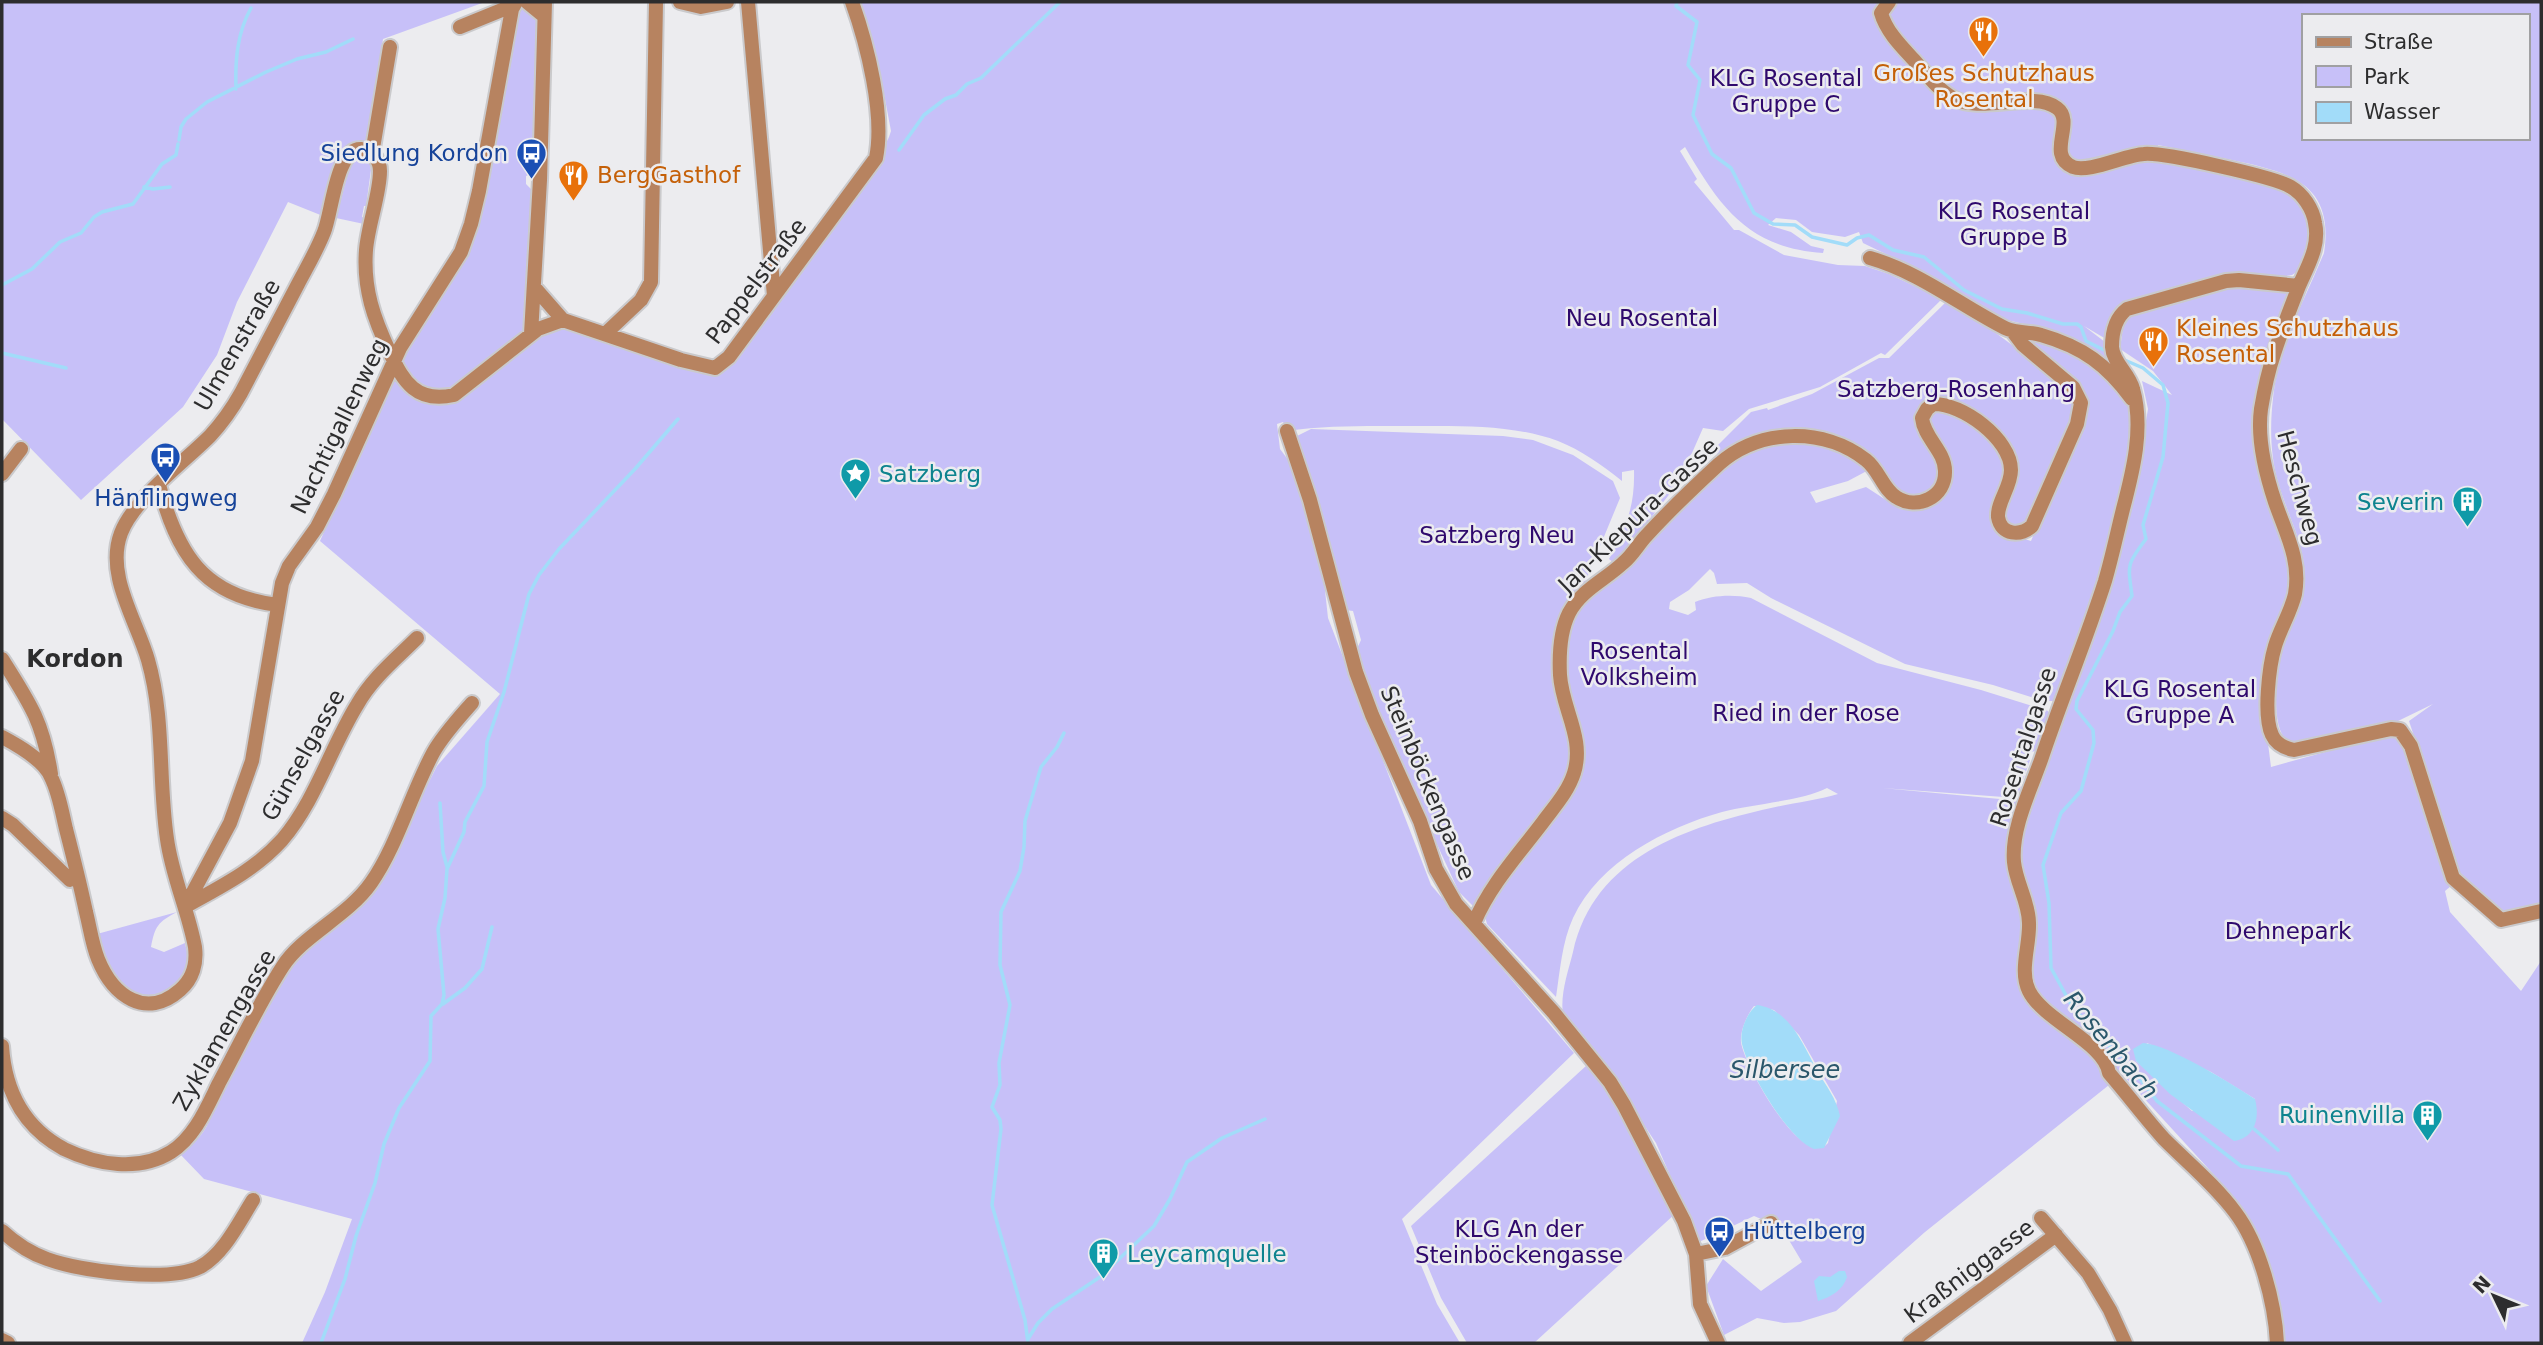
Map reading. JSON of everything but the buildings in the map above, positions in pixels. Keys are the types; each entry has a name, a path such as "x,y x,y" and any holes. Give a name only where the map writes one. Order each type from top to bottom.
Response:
{"street":[{"path":"605,334 641,300 651,282 656,2"},
{"path":"680,2 701,8 727,2"},
{"path":"748,2 775,296"},
{"name":"Pappelstraße","path":"563,320 681,360 715,368 729,357 876,158 879,142 877,108 861,27 852,2"},
{"name":"Heschweg","path":"1889,2 1881,13 1887,27 1900,45 1949,96 1970,104 2046,103 2060,110 2063,119 2060,151 2073,167 2084,168 2151,153 2288,185 2308,205 2317,232 2315,250 2273,357 2259,424 2268,475 2294,551 2296,565 2294,595 2276,643 2271,666 2268,712 2271,733 2281,746 2294,750 2391,729 2400,730 2411,746 2450,871 2457,882 2501,920 2541,911"},
{"path":"460,27 519,3 544,9 535,288 531,334"},
{"name":"Nachtigallenweg","path":"184,907 226,832 252,761 282,583 289,566 317,527 400,348 456,261 471,224 519,3"},
{"path":"390,47 372,154 380,170 367,243 367,293 374,320 407,382 414,389 430,396 446,397 462,391 531,334 545,325 563,320 535,288"},
{"name":"Ulmenstraße","path":"2,659 39,723 97,958 113,984 130,999 140,1004 160,1003 172,998 185,987 193,973 196,959 193,935 166,838 160,727 154,683 120,581 116,559 119,539 126,522 227,416 318,246 329,218 344,159 357,150 368,150 372,154"},
{"name":"Jan-Kiepura-Gasse","path":"1475,923 1489,893 1559,800 1574,774 1577,758 1576,737 1562,688 1560,662 1562,633 1570,611 1580,596 1625,562 1644,537 1678,502 1729,456 1754,444 1778,437 1821,439 1866,460 1896,498 1913,503 1923,502 1933,497 1941,488 1945,469 1925,430 1922,418 1933,404 1947,405 1987,429 2002,444 2009,457 2011,477 1999,509 2000,524 2005,530 2017,533 2032,526 2077,424 2081,403 2073,387 2023,345 2014,333 1896,267 1870,258"},
{"name":"Rosentalgasse","path":"2277,1343 2272,1306 2256,1252 2235,1212 2154,1127 2091,1047 2034,999 2029,990 2024,974 2029,920 2014,866 2016,841 2107,571 2133,470 2135,403 2130,380 2113,352 2114,330 2119,316 2127,309 2143,303 2226,281 2299,286"},
{"name":"Jan-Kiepura-Gasse","path":"2014,333 2042,335 2089,354 2113,375 2135,403"},
{"name":"Steinböckengasse","path":"1287,431 1310,499 1354,665 1365,697 1420,821 1436,869 1448,893 1554,1013 1609,1082 1673,1196 1696,1254 1700,1304 1718,1343"},
{"path":"2,474 21,449"},
{"path":"159,485 168,519 188,558 227,590 257,603 278,605"},
{"name":"Günselgasse","path":"184,907 248,870 282,840 309,800 342,731 365,692 417,638"},
{"name":"Zyklamengasse","path":"2,1046 7,1080 15,1102 33,1125 56,1144 84,1157 128,1165 159,1159 173,1151 197,1124 285,963 351,906 370,884 433,753 472,703"},
{"path":"2,737 26,752 51,774"},
{"path":"2,818 13,825 70,880"},
{"path":"2,1231 27,1250 48,1259 105,1271 173,1273 188,1271 210,1260 253,1200"},
{"path":"2041,1218 2088,1273 2110,1310 2125,1343"},
{"path":"1696,1254 1725,1248 1771,1223"},
{"name":"Kraßniggasse","path":"1910,1343 2056,1235"},
{"path":"2,1340 8,1343"}],"green space":[{"path":"2,2 485,2 383,39 368,144 348,145 335,163 323,216 288,202 237,302 217,355 183,407 81,500 2,419"},
{"path":"860,2 2541,2 2541,903 2502,912 2461,878 2409,721 2433,704 2398,721 2304,745 2287,741 2281,733 2276,709 2279,666 2284,644 2303,596 2305,575 2301,548 2275,472 2271,440 2272,408 2280,360 2324,253 2325,229 2322,210 2303,184 2271,170 2158,145 2157,159 2283,188 2302,202 2313,239 2300,270 2292,275 2130,303 2106,339 2084,326 2105,342 2112,368 2044,329 2003,319 1971,302 1931,276 1863,243 1859,232 1845,237 1812,232 1796,220 1776,218 1768,225 1791,232 1811,246 1824,249 1823,253 1775,243 1739,221 1724,206 1685,147 1680,151 1697,179 1694,182 1734,230 1739,230 1784,255 1838,265 1865,266 1889,274 1942,299 1885,355 1881,353 1820,387 1749,409 1723,431 1703,428 1692,453 1680,470 1682,478 1615,564 1609,559 1628,516 1633,495 1634,470 1622,472 1622,481 1591,458 1567,445 1522,431 1466,426 1364,426 1287,431 1283,422 1277,424 1280,449 1295,469 1323,572 1328,618 1431,885 1574,1053 1402,1219 1437,1304 1460,1343 302,1343 325,1292 352,1219 204,1179 178,1152 194,1142 204,1130 217,1098 289,966 370,897 437,766 500,694 320,541 402,354 456,267 516,10 523,5 539,21 533,157 531,174 526,176 526,184 532,190 528,288 523,332 565,326 707,373 873,170 891,131 877,57"},
{"path":"359,159 370,164 371,170 362,217 365,218 364,224 336,218 350,165"},
{"path":"2237,285 2290,294 2254,424 2289,550 2291,584 2264,712 2271,767 2392,735 2403,744 2451,886 2445,891 2450,912 2521,991 2541,961 2541,1343 2283,1343 2244,1215 2216,1177 2120,1072 2109,1085 1925,1232 1836,1311 1800,1322 1784,1323 1757,1318 1724,1335 1706,1286 1723,1259 1761,1291 1802,1262 1777,1220 1771,1223 1754,1216 1699,1242 1656,1143 1612,1077 1563,1015 1565,983 1584,919 1601,892 1622,870 1648,852 1707,825 1838,794 1827,788 1804,796 1722,812 1678,827 1636,850 1599,880 1573,918 1564,947 1556,997 1487,924 1484,913 1459,892 1386,734 1361,668 1356,651 1361,640 1353,611 1345,610 1297,436 1311,429 1503,436 1533,440 1573,455 1613,481 1620,498 1584,585 1559,624 1565,668 1566,636 1573,614 1716,473 1717,446 1751,412 1767,408 1768,410 1812,394 1879,358 1889,358 1946,302 1998,334 2074,397 2075,415 2025,524 2011,525 1993,512 2012,535 2031,541 2086,410 2031,338 2086,357 2127,399 2131,412 2130,456 2100,579 2063,685 2053,701 2043,701 1993,685 1905,664 1771,598 1747,583 1717,584 1710,569 1689,590 1670,602 1669,609 1688,615 1696,610 1695,602 1708,598 1751,598 1877,663 1981,690 2048,711 2051,718 2041,750 2030,752 2030,760 2017,798 1882,788 2032,802 2063,721 2063,709 2138,467 2148,409 2142,381 2172,395 2153,371 2120,349 2126,316","holes":["1944,464 1943,497 1919,511 1900,509 1866,487 1816,503 1810,492 1848,481 1878,465 1896,488 1913,497 1929,490","1754,1006 1774,1010 1799,1035 1837,1101 1828,1143 1817,1148 1804,1142 1790,1129 1763,1091 1744,1054 1741,1042 1747,1018","2147,1043 2211,1072 2255,1099 2192,1111 2136,1061"]},
{"path":"177,912 158,925 151,947 164,952 185,943 188,959 182,979 176,987 158,996 148,998 128,991 108,965 97,934"},
{"name":"KLG An der Steinböckengasse","path":"1587,1065 1615,1102 1676,1213 1534,1343 1467,1343 1441,1298 1411,1226"}],"water":[{"name":"Silbersee","path":"1757,1005 1779,1014 1795,1030 1834,1098 1840,1116 1824,1148 1814,1149 1804,1143 1781,1119 1752,1070 1742,1044 1742,1034 1747,1017"},
{"path":"2143,1043 2184,1057 2255,1099 2256,1120 2247,1136 2234,1141 2170,1094 2136,1061 2133,1049"},
{"path":"1839,1271 1845,1271 1847,1277 1843,1286 1818,1301 1814,1281 1819,1276 1830,1277"}],"waterway":[{"path":"899,150 924,115 945,99 956,95 967,84 981,78 1060,2"},
{"name":"Rosenbach","path":"1677,2 1676,6 1697,22 1688,65 1700,80 1693,115 1712,154 1731,168 1754,213 1773,224 1795,225 1812,237 1847,245 1857,238 1869,235 1893,250 1924,257 1964,290 2002,309 2063,324 2077,324 2081,327 2086,341 2110,353"},
{"path":"236,89 238,47 251,8"},
{"path":"179,140 181,127 186,119 207,102 266,72 297,59 326,52 353,39"},
{"path":"2,285 32,269 60,242 81,233 94,217 102,212 133,204 162,164 176,155 178,144"},
{"path":"144,187 170,187"},
{"path":"2,353 66,368"},
{"name":"Rosenbach","path":"2120,358 2143,368 2163,385 2168,403 2163,457 2143,525 2146,539 2130,566 2132,596 2120,612 2077,701 2076,709 2093,730 2094,743 2081,791 2061,813 2043,865 2049,903 2051,968 2073,1008 2123,1057 2157,1101 2241,1166 2288,1174 2380,1301"},
{"path":"321,1343 345,1279 356,1236 375,1183 384,1144 399,1108 430,1061 431,1016 442,1004 444,995 438,929 445,898 447,869 464,832 465,822 484,786 487,742 504,692 529,594 539,575 559,549 678,419"},
{"path":"1028,1343 1025,1320 992,1205 1001,1129 1000,1120 992,1107 1000,1085 999,1063 1010,1005 1000,965 1001,912 1020,871 1025,821 1041,767 1064,733"},
{"path":"440,803 443,852 447,867"},
{"path":"443,1004 465,988 482,969 492,927"},
{"path":"1028,1339 1038,1323 1052,1309 1100,1277 1154,1226 1187,1162 1222,1138 1265,1119"},
{"path":"2254,1129 2278,1150"}],"place":[{"name":"Großes Schutzhaus Rosental","path":"1984,59"},
{"name":"Siedlung Kordon","path":"531,180"},
{"name":"BergGasthof","path":"574,202"},
{"name":"Kleines Schutzhaus Rosental","path":"2153,368"},
{"name":"Hänflingweg","path":"166,484"},
{"name":"Satzberg","path":"856,501"},
{"name":"Severin","path":"2467,529"},
{"name":"Ruinenvilla","path":"2428,1142"},
{"name":"Hüttelberg","path":"1720,1258"},
{"name":"Leycamquelle","path":"1104,1281"}],"district":[{"name":"Kordon","path":"75,659"}],"park label":[{"name":"KLG Rosental Gruppe C","path":"1786,91"},
{"name":"KLG Rosental Gruppe B","path":"2014,224"},
{"name":"Neu Rosental","path":"1642,318"},
{"name":"Satzberg-Rosenhang","path":"1956,389"},
{"name":"Satzberg Neu","path":"1497,535"},
{"name":"Rosental Volksheim","path":"1639,664"},
{"name":"KLG Rosental Gruppe A","path":"2180,702"},
{"name":"Ried in der Rose","path":"1806,713"},
{"name":"Dehnepark","path":"2288,931"}]}
